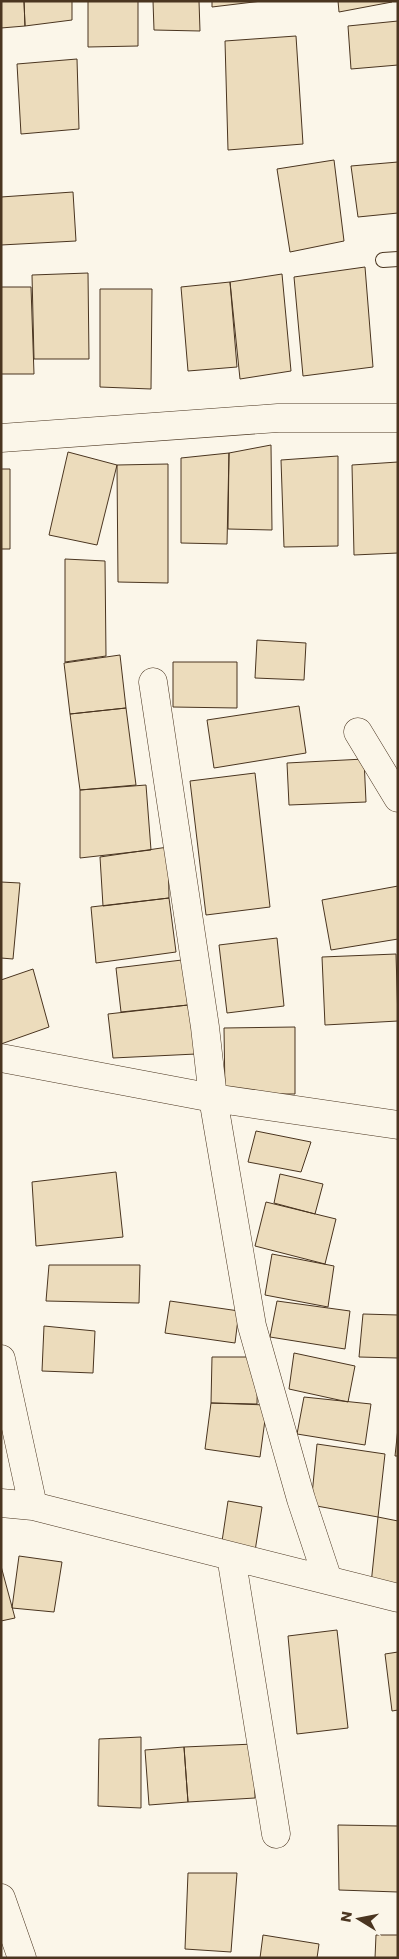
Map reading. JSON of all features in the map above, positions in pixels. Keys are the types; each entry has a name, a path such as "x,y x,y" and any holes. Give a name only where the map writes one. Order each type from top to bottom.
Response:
{"street":[{"path":"1,438 278,418 398,418"},
{"path":"153,682 205,1026 213,1098 252,1326 301,1499 328,1580"},
{"path":"358,732 398,798"},
{"path":"1,1058 213,1098 398,1125"},
{"path":"1,1359 33,1506"},
{"path":"1,1503 33,1506 398,1598"},
{"path":"230,1556 276,1834"},
{"path":"1,1898 22,1958"}],"lane":[{"path":"383,260 398,259"}],"building":[{"path":"1,1 24,1 25,26 1,28"},
{"path":"24,1 72,1 72,20 25,26"},
{"path":"88,1 138,1 138,46 88,47"},
{"path":"153,1 199,1 200,31 154,30"},
{"path":"212,1 262,1 212,7"},
{"path":"338,1 392,1 392,2 339,12"},
{"path":"398,21 398,65 351,69 348,26"},
{"path":"296,36 303,144 228,150 225,41"},
{"path":"77,59 79,129 21,134 17,64"},
{"path":"334,160 344,241 290,252 277,169"},
{"path":"398,162 398,213 358,217 351,166"},
{"path":"73,192 76,241 1,245 1,197"},
{"path":"365,267 373,367 303,376 294,277"},
{"path":"88,273 89,359 34,359 32,275"},
{"path":"282,274 291,371 240,379 230,282"},
{"path":"230,282 237,367 188,371 181,287"},
{"path":"1,287 31,287 34,374 1,374"},
{"path":"100,289 152,289 151,389 100,387"},
{"path":"271,445 272,530 228,529 229,453"},
{"path":"68,452 117,465 97,545 49,535"},
{"path":"229,453 227,544 181,543 181,458"},
{"path":"338,456 338,546 284,547 281,460"},
{"path":"398,462 398,553 354,555 352,465"},
{"path":"168,464 168,583 118,582 117,465"},
{"path":"1,469 10,469 10,549 1,549"},
{"path":"65,559 105,561 106,656 65,662"},
{"path":"257,640 306,643 304,680 255,678"},
{"path":"120,655 126,708 70,714 64,663"},
{"path":"173,662 237,662 237,708 173,707"},
{"path":"299,706 306,753 214,768 207,720"},
{"path":"126,708 136,785 80,790 70,714"},
{"path":"364,759 366,802 289,805 287,763"},
{"path":"255,773 270,907 206,915 190,781"},
{"path":"146,785 151,850 80,858 80,790"},
{"path":"168,847 169,898 103,906 100,857"},
{"path":"1,882 20,883 13,959 1,958"},
{"path":"398,886 398,939 331,950 322,900"},
{"path":"169,898 176,952 96,963 91,907"},
{"path":"277,938 284,1006 227,1013 219,945"},
{"path":"396,954 398,1021 325,1025 322,957"},
{"path":"182,960 188,1005 121,1012 116,968"},
{"path":"33,969 49,1027 1,1044 1,980"},
{"path":"188,1005 196,1054 113,1058 108,1014"},
{"path":"295,1027 295,1094 225,1094 224,1028"},
{"path":"256,1131 311,1142 301,1172 248,1162"},
{"path":"116,1172 123,1237 36,1246 32,1182"},
{"path":"280,1174 323,1184 315,1214 274,1203"},
{"path":"266,1202 336,1219 325,1264 255,1246"},
{"path":"272,1254 334,1266 328,1307 265,1295"},
{"path":"49,1265 140,1265 139,1303 46,1301"},
{"path":"170,1301 239,1311 235,1343 165,1333"},
{"path":"277,1301 350,1311 345,1349 270,1337"},
{"path":"363,1314 398,1315 398,1358 359,1357"},
{"path":"44,1326 95,1331 93,1373 42,1371"},
{"path":"294,1353 355,1366 348,1402 289,1389"},
{"path":"212,1357 258,1357 257,1404 211,1403"},
{"path":"304,1397 371,1404 365,1445 297,1434"},
{"path":"211,1403 267,1405 260,1457 205,1449"},
{"path":"398,1428 398,1456 395,1456"},
{"path":"317,1444 385,1454 378,1517 311,1505"},
{"path":"228,1501 262,1507 255,1551 221,1548"},
{"path":"378,1517 398,1521 398,1588 371,1584"},
{"path":"19,1556 62,1562 54,1612 12,1608"},
{"path":"1,1566 15,1618 1,1621"},
{"path":"337,1630 348,1728 297,1734 288,1636"},
{"path":"398,1652 398,1710 392,1711 385,1654"},
{"path":"141,1737 141,1808 98,1806 99,1739"},
{"path":"254,1744 255,1798 188,1802 184,1747"},
{"path":"184,1747 188,1802 149,1805 145,1750"},
{"path":"338,1825 398,1826 398,1892 339,1890"},
{"path":"188,1873 237,1873 231,1952 185,1949"},
{"path":"263,1935 319,1944 317,1958 260,1958"},
{"path":"376,1935 398,1935 398,1958 375,1958"}]}
